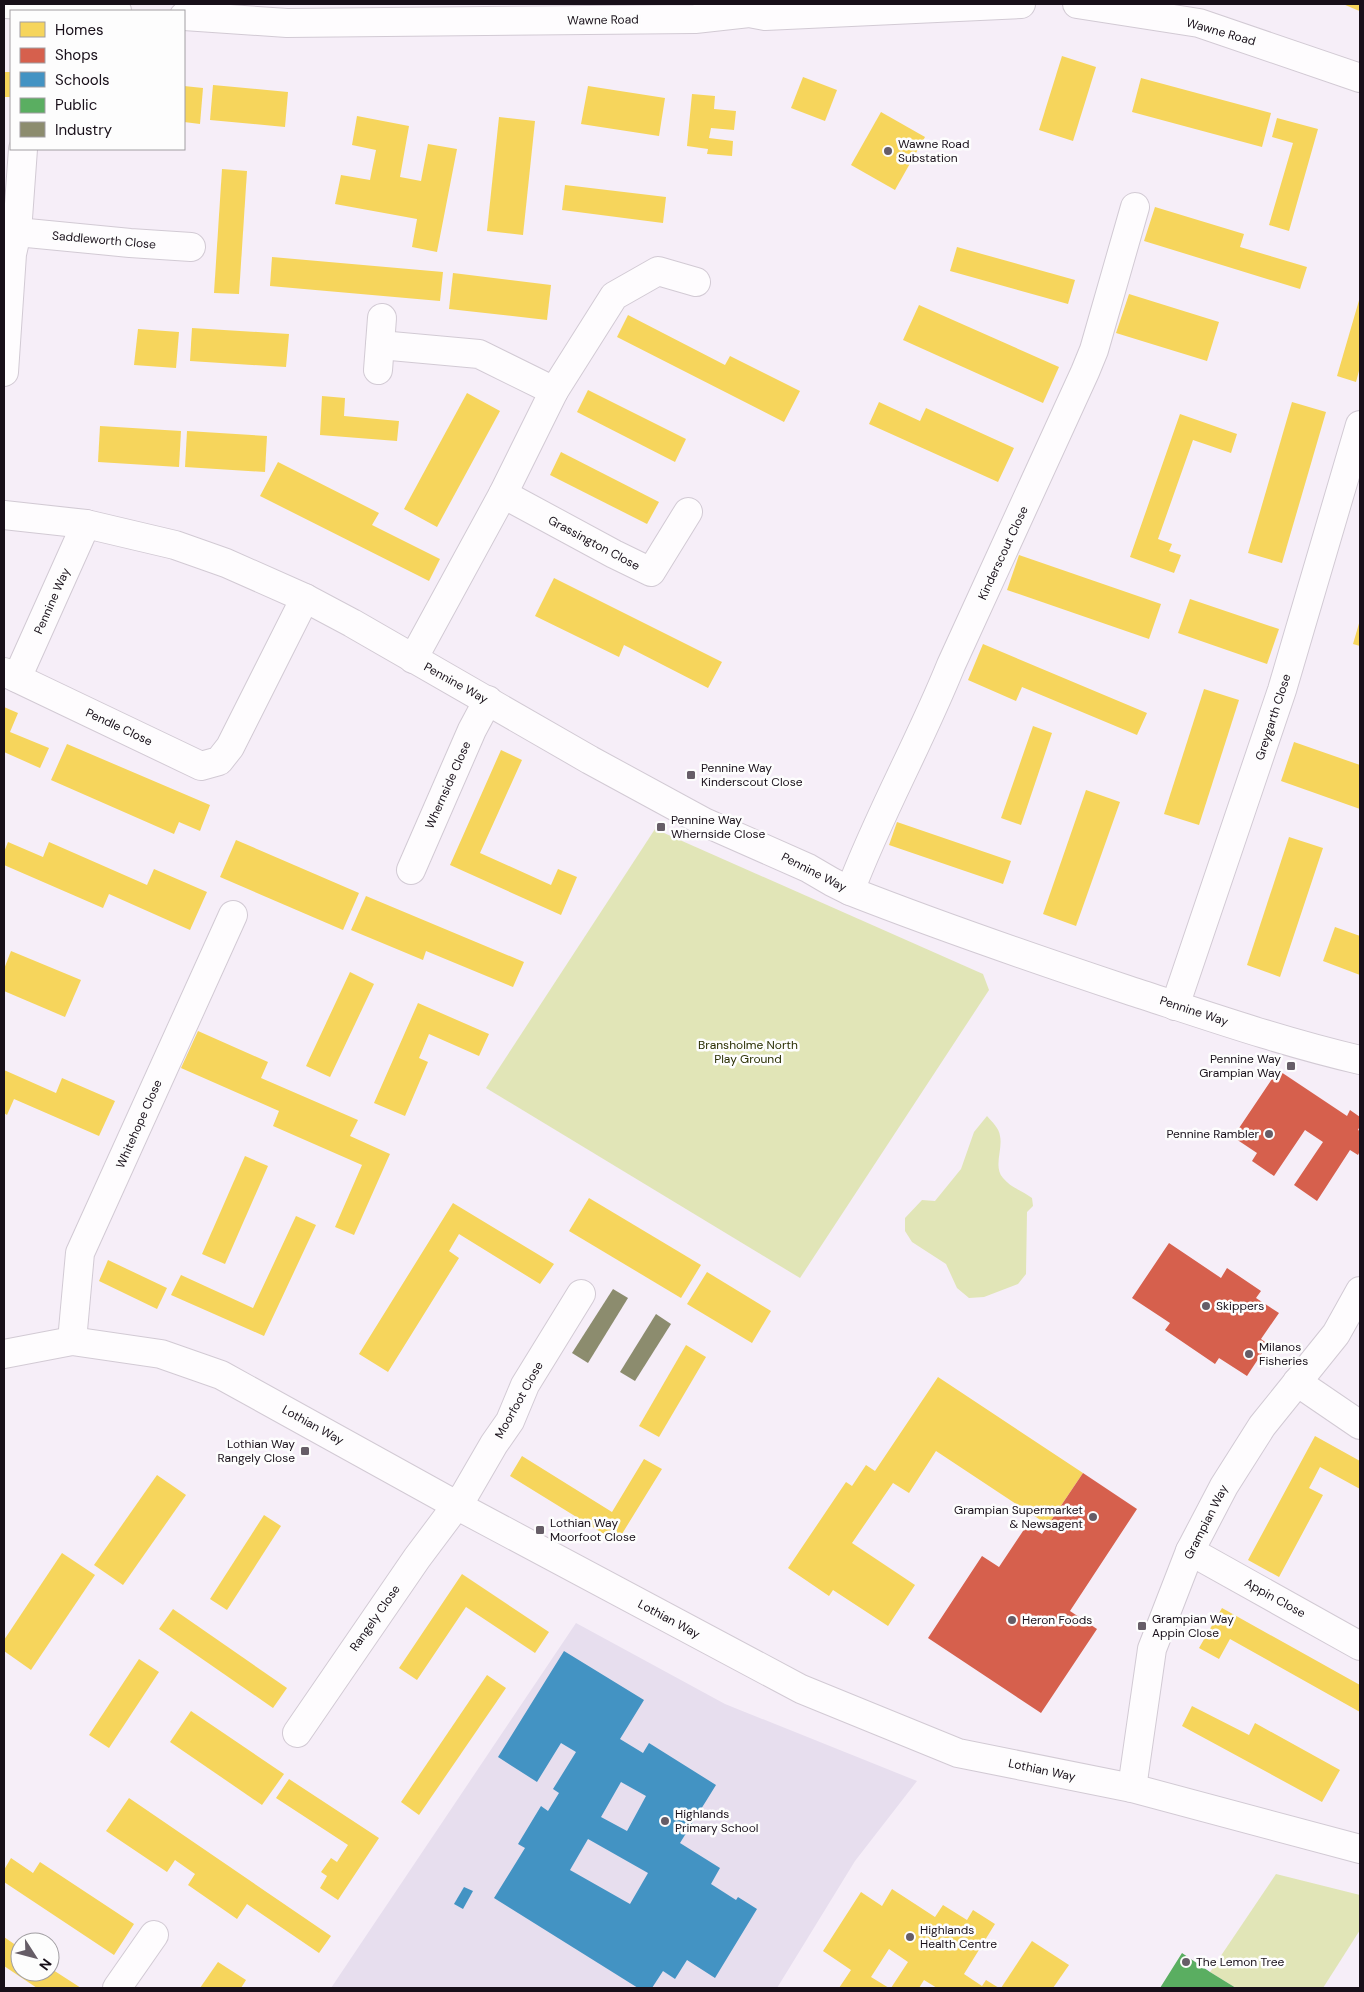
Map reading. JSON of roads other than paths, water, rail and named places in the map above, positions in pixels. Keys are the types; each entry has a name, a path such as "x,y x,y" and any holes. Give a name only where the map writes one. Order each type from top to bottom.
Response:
{"street":[{"path":"6,4 101,10"},
{"name":"Wawne Road","path":"185,16 287,23 695,20 749,13 765,16 1021,4"},
{"name":"Wawne Road","path":"1077,4 1203,14 1360,78"},
{"path":"4,372 7,288 17,232 23,150"},
{"name":"Kinderscout Close","path":"850,891 863,858 938,699 951,665 1086,372 1135,207"},
{"name":"Saddleworth Close","path":"17,232 190,247"},
{"path":"412,658 503,494 554,391 614,296 658,271 696,282"},
{"path":"382,318 379,357 479,354 554,391"},
{"name":"Greygarth Close","path":"1175,1006 1282,690 1360,425"},
{"name":"Grassington Close","path":"503,494 651,572 688,512"},
{"name":"Pennine Way","path":"4,515 86,524 145,536 226,563 305,598 352,623 590,760 704,822 808,868 850,891 1026,957 1175,1006 1360,1060"},
{"name":"Pennine Way","path":"10,675 86,524"},
{"name":"Pendle Close","path":"10,675 201,766 219,761 230,748 305,598"},
{"name":"Whernside Close","path":"411,870 472,730 488,700"},
{"name":"Whitehope Close","path":"72,1341 80,1252 234,915"},
{"name":"Grampian Way","path":"1132,1788 1152,1650 1190,1551 1224,1486 1262,1426 1336,1334 1360,1291"},
{"name":"Moorfoot Close","path":"456,1505 465,1494 494,1444 510,1421 526,1385 581,1294"},
{"name":"Lothian Way","path":"4,1354 72,1341 161,1354 221,1375 456,1505 801,1689 958,1753 1132,1788 1360,1849"},
{"path":"1297,1382 1360,1424"},
{"name":"Rangely Close","path":"297,1733 417,1558 456,1505"},
{"name":"Appin Close","path":"1190,1551 1360,1646"},
{"path":"118,1988 154,1934"}],"place":[{"name":"Wawne Road Substation","path":"888,151"},
{"name":"Pennine Way Kinderscout Close","path":"691,775"},
{"name":"Pennine Way Whernside Close","path":"661,827"},
{"name":"Pennine Way Grampian Way","path":"1291,1066"},
{"name":"Pennine Rambler","path":"1269,1134"},
{"name":"Skippers","path":"1206,1306"},
{"name":"Milanos Fisheries","path":"1249,1354"},
{"name":"Lothian Way Rangely Close","path":"305,1451"},
{"name":"Grampian Supermarket & Newsagent","path":"1093,1517"},
{"name":"Lothian Way Moorfoot Close","path":"540,1530"},
{"name":"Heron Foods","path":"1012,1620"},
{"name":"Grampian Way Appin Close","path":"1142,1626"},
{"name":"Highlands Primary School","path":"665,1821"},
{"name":"Highlands Health Centre","path":"910,1937"},
{"name":"The Lemon Tree","path":"1186,1962"}],"park label":[{"name":"Bransholme North Play Ground","path":"748,1052"}]}
